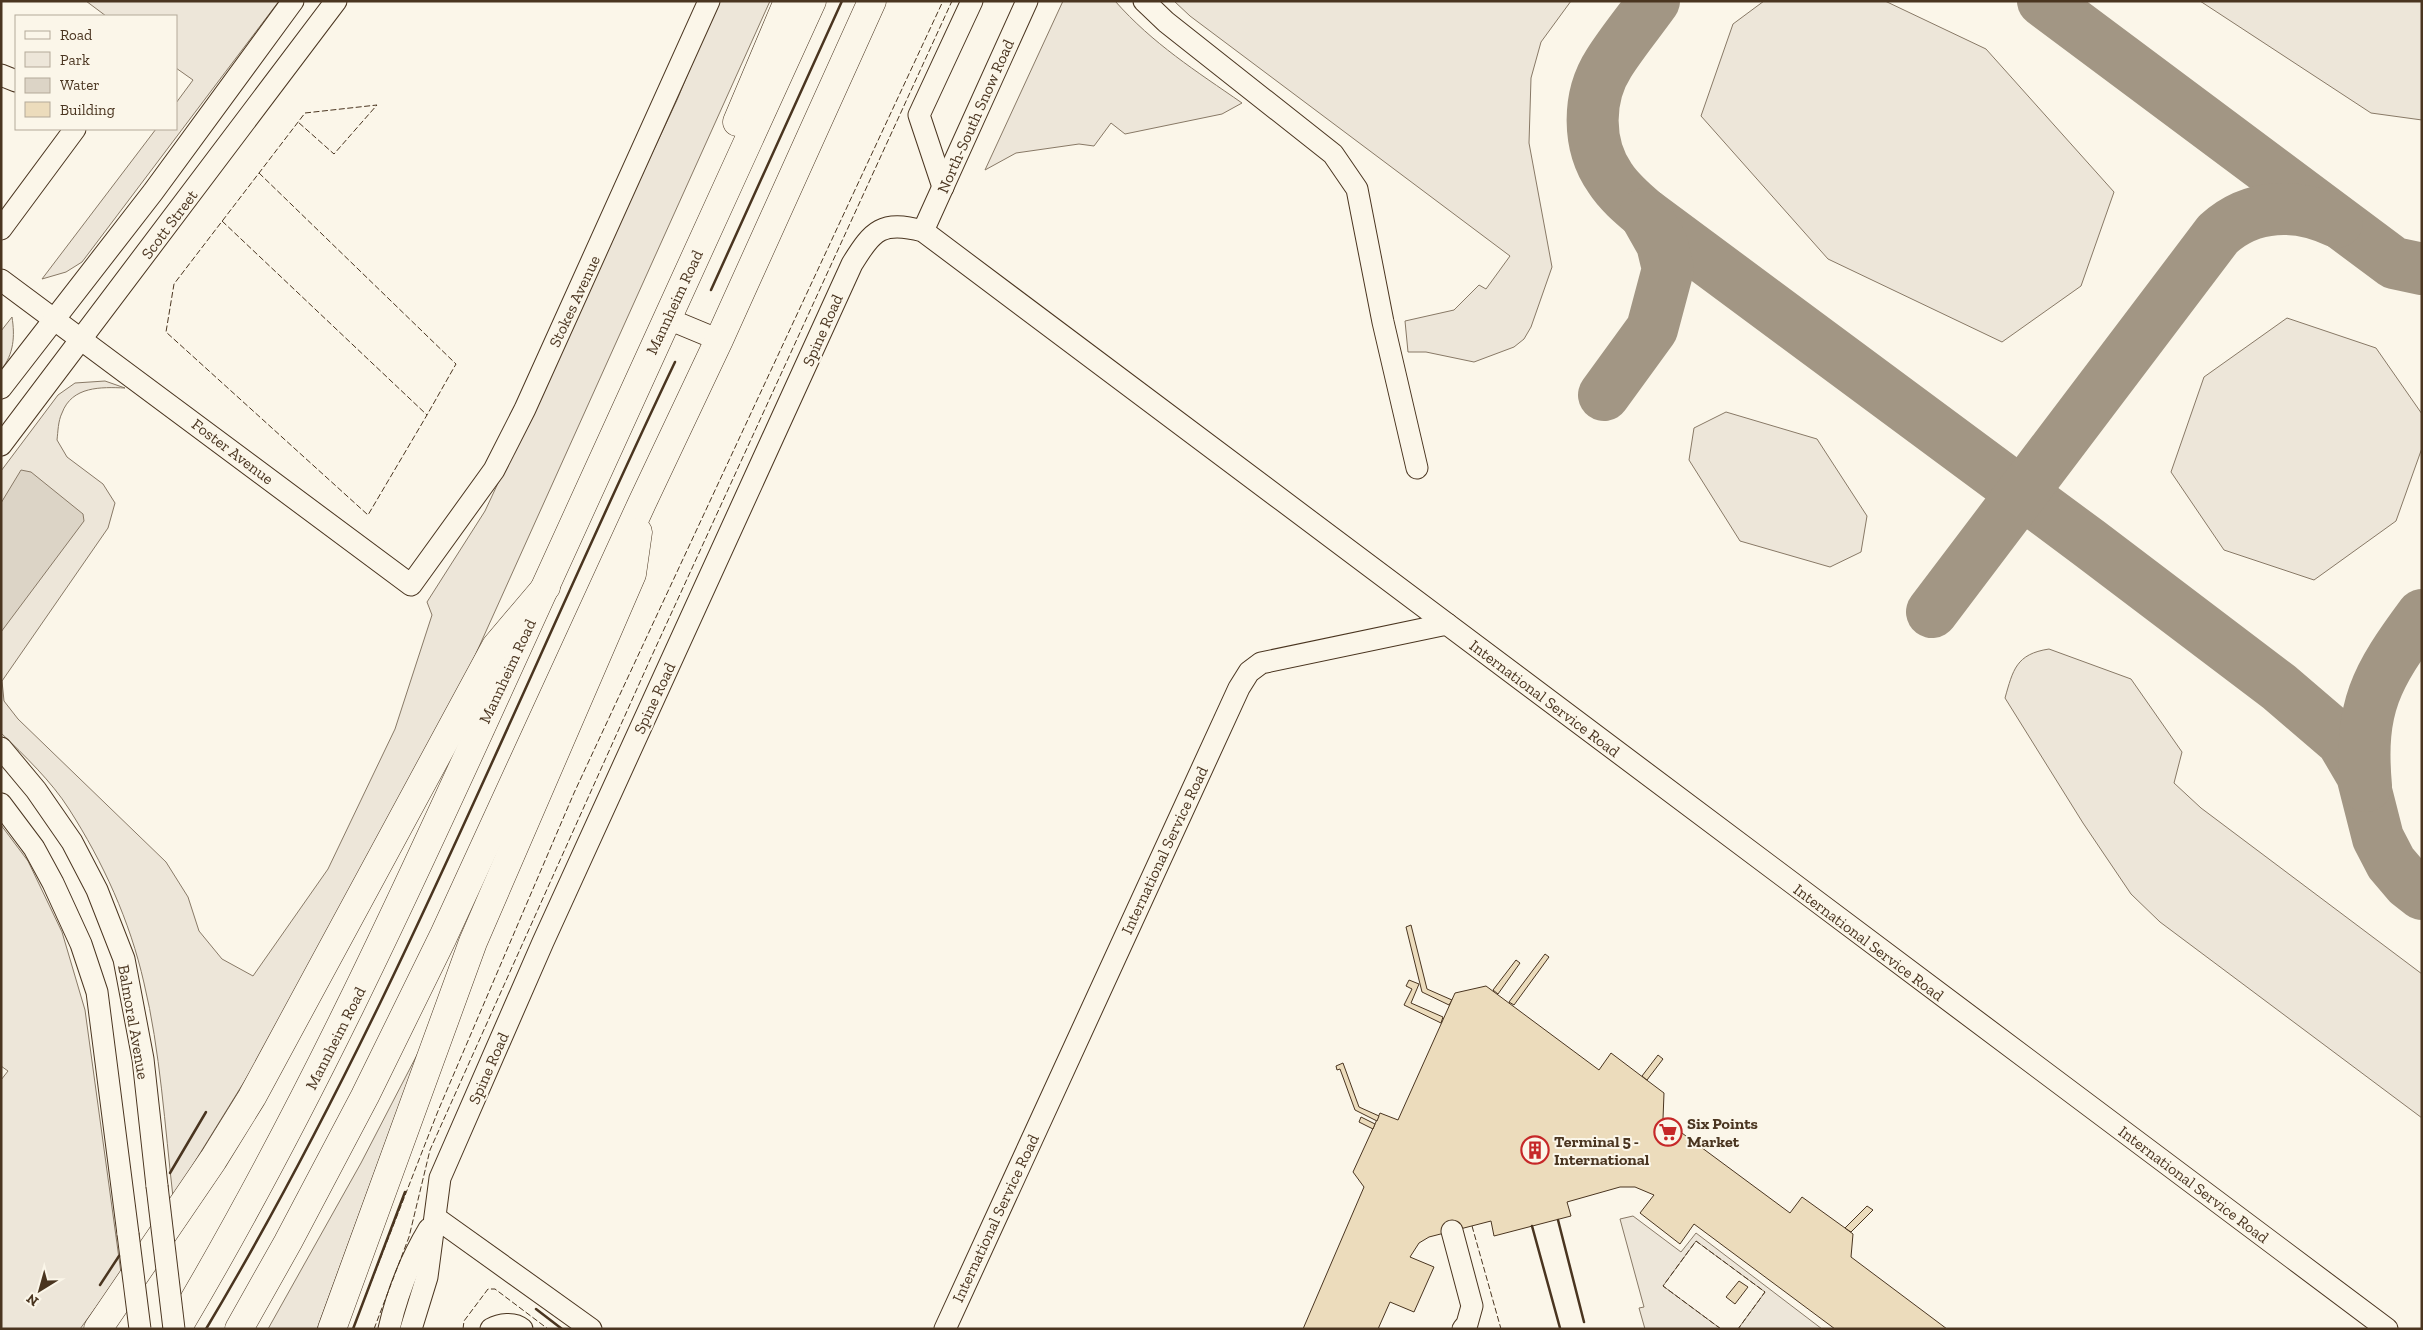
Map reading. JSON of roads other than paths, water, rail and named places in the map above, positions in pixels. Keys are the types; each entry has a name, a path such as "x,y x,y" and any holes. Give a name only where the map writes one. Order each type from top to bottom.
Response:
{"main road":[{"path":"724,193 736,123 788,1"},
{"name":"Mannheim Road","path":"175,1329 258,1185 337,1036 546,587 666,318 812,1"},
{"path":"239,1329 288,1242 365,1096 442,937 719,340 872,1"},
{"path":"332,1329 473,942 632,574 642,503"},
{"path":"98,1329 213,1160 252,1097 496,646 546,587"}],"street":[{"name":"Scott Street","path":"1,388 153,192 293,1"},
{"name":"Scott Street","path":"1,446 336,1"},
{"name":"Stokes Avenue","path":"411,585 494,470 525,409 709,1"},
{"path":"942,187 919,116 972,1"},
{"name":"North-South Snow Road","path":"923,231 1027,1"},
{"path":"1144,1 1166,22 1333,154 1357,189 1382,322 1417,468"},
{"path":"1,75 15,81"},
{"path":"1,229 74,130"},
{"name":"Spine Road","path":"412,1329 427,1277 440,1178 543,942 852,264 867,240 883,229 900,225 923,231"},
{"path":"923,231 1448,624"},
{"name":"Foster Avenue","path":"1,280 82,338 411,585"},
{"path":"666,318 719,340"},
{"name":"International Service Road","path":"945,1329 1238,688 1249,672 1261,663 1448,624 2387,1329"},
{"name":"Balmoral Avenue","path":"1,748 36,790 72,842 97,890 124,959 143,1059 175,1329"},
{"name":"Balmoral Avenue","path":"1,804 34,848 53,883 81,944 97,992 140,1329"},
{"path":"389,1329 394,1309 418,1248 436,1218 591,1329"},
{"path":"1452,1231 1472,1306 1467,1324 1463,1329"},
{"path":"491,1329 498,1325 518,1325 522,1329"}],"water":[{"path":"21,470 31,472 83,514 84,521 1,632 1,503"}],"place":[{"name":"Six Points Market","path":"1668,1132"},
{"name":"Terminal 5 - International","path":"1535,1150"}]}
